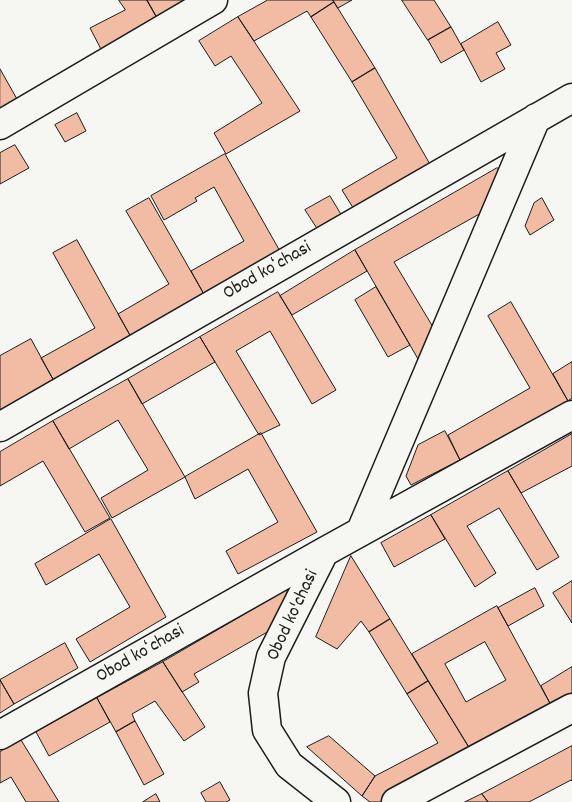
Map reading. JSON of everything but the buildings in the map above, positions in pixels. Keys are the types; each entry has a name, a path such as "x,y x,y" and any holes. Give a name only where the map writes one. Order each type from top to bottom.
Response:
{"street":[{"path":"0,125 213,0"},
{"name":"Obod koʻchasi","path":"0,427 571,97"},
{"path":"361,531 536,118"},
{"name":"Obod koʻchasi","path":"0,735 361,531 572,415"},
{"name":"Obod ko'chasi","path":"324,552 271,657 263,693 268,730 290,765 336,802"},
{"path":"396,802 572,708"}]}
